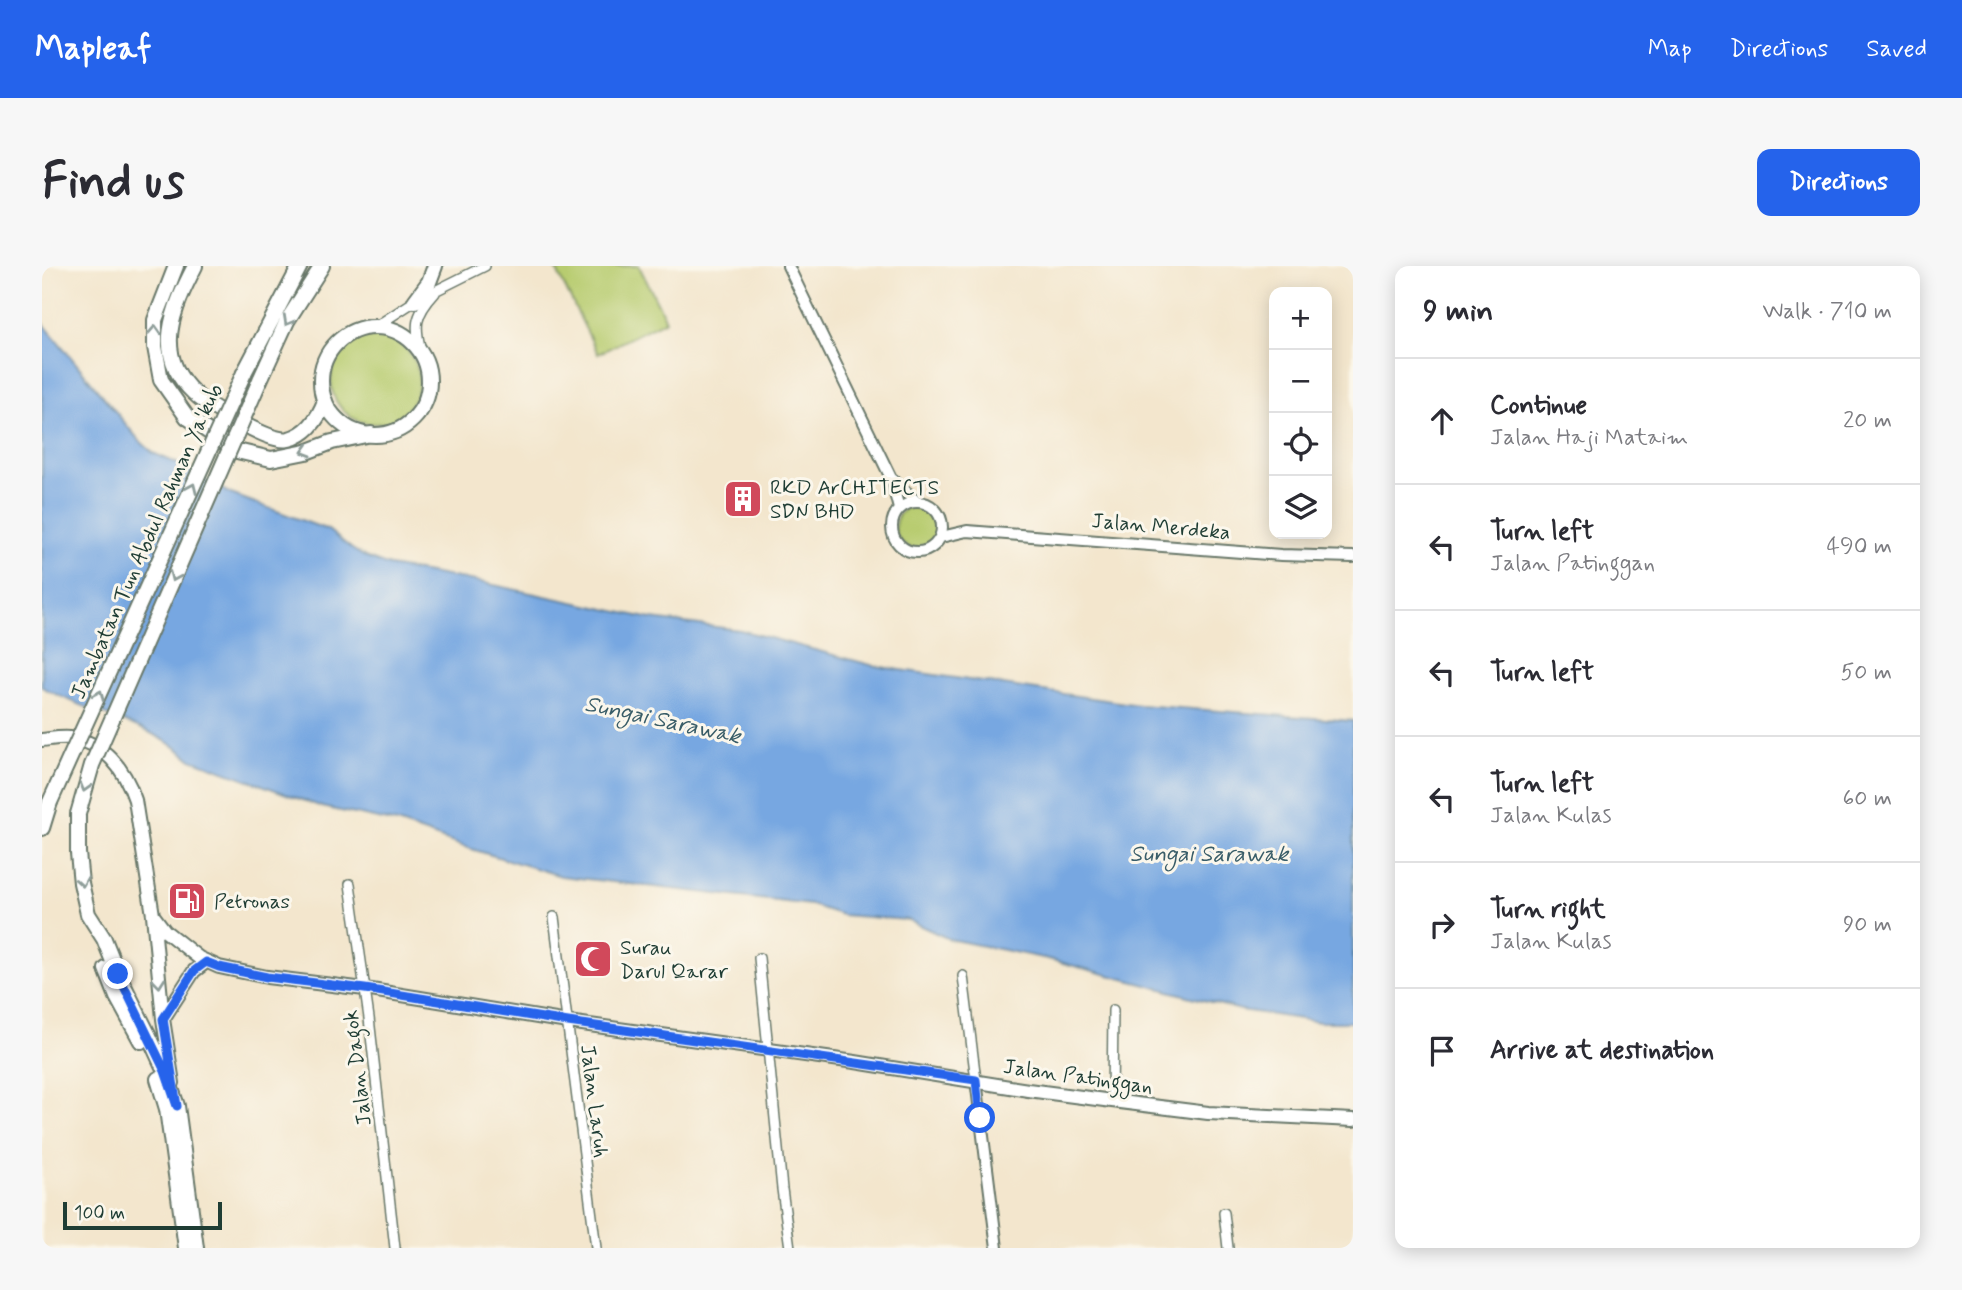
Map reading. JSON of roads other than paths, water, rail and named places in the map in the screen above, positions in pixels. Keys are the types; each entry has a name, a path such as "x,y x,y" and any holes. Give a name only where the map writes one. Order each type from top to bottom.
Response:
{"main road":[{"path":"176,266 155,320 155,347 161,380 187,417 237,451 271,459 306,453 332,442 402,428 416,415 426,398 428,378 417,346 404,334 387,328 365,328 345,337 325,359 321,380 331,411 344,425 371,434"},
{"path":"195,266 177,301 170,328 175,368 195,395 258,432 287,440 312,424 326,401"},
{"name":"Jambatan Tun Abdul Rahman Ya'kub","path":"42,828 50,802 244,373 300,266"},
{"name":"Jambatan Tun Abdul Rahman Ya'kub","path":"88,914 78,853 78,814 92,765 287,321 322,266"},
{"path":"415,300 429,282 435,266"},
{"path":"42,740 69,738 90,743 120,767 135,800 153,915 163,1019 196,1248"},
{"path":"88,914 104,939 149,1036 177,1106"},
{"path":"88,914 117,997 142,1042 159,1081 167,1109 186,1248"},
{"name":"Jalan Patinggan","path":"153,915 165,931 206,962 267,977 365,989 1028,1090 1208,1113 1353,1120"},
{"path":"163,1019 194,971 206,962"}],"street":[{"path":"375,327 415,300 485,266"},
{"path":"788,266 891,478 899,509"},
{"path":"422,355 416,331 417,320 422,307 441,287"},
{"path":"891,478 918,502"},
{"path":"942,519 941,537 932,548 924,552 908,551 900,547 895,540 892,526 895,514 906,504 918,502 932,507 942,519 967,531"},
{"path":"941,537 967,531"},
{"name":"Jalan Merdeka","path":"967,531 1280,555 1353,556"},
{"name":"Jalan Dagok","path":"350,884 395,1248"},
{"name":"Jalan Laruh","path":"554,917 596,1248"},
{"path":"759,958 790,1248"},
{"path":"963,976 997,1248"},
{"path":"1112,1101 1113,1010"},
{"path":"1224,1213 1228,1248"}],"water":[{"name":"Sungai Sarawak","path":"42,322 138,439 153,453 231,494 328,530 367,558 389,566 475,581 652,619 740,630 887,668 1139,705 1353,721 1353,1022 1320,1022 1241,1010 1048,959 949,939 908,920 842,915 811,905 561,876 397,823 322,807 191,759 157,736 42,687"}],"place":[{"name":"RKD ArCHITECTS SDN BHD","path":"743,499"},
{"name":"Petronas","path":"187,901"},
{"name":"Surau Darul Qarar","path":"593,959"}]}
